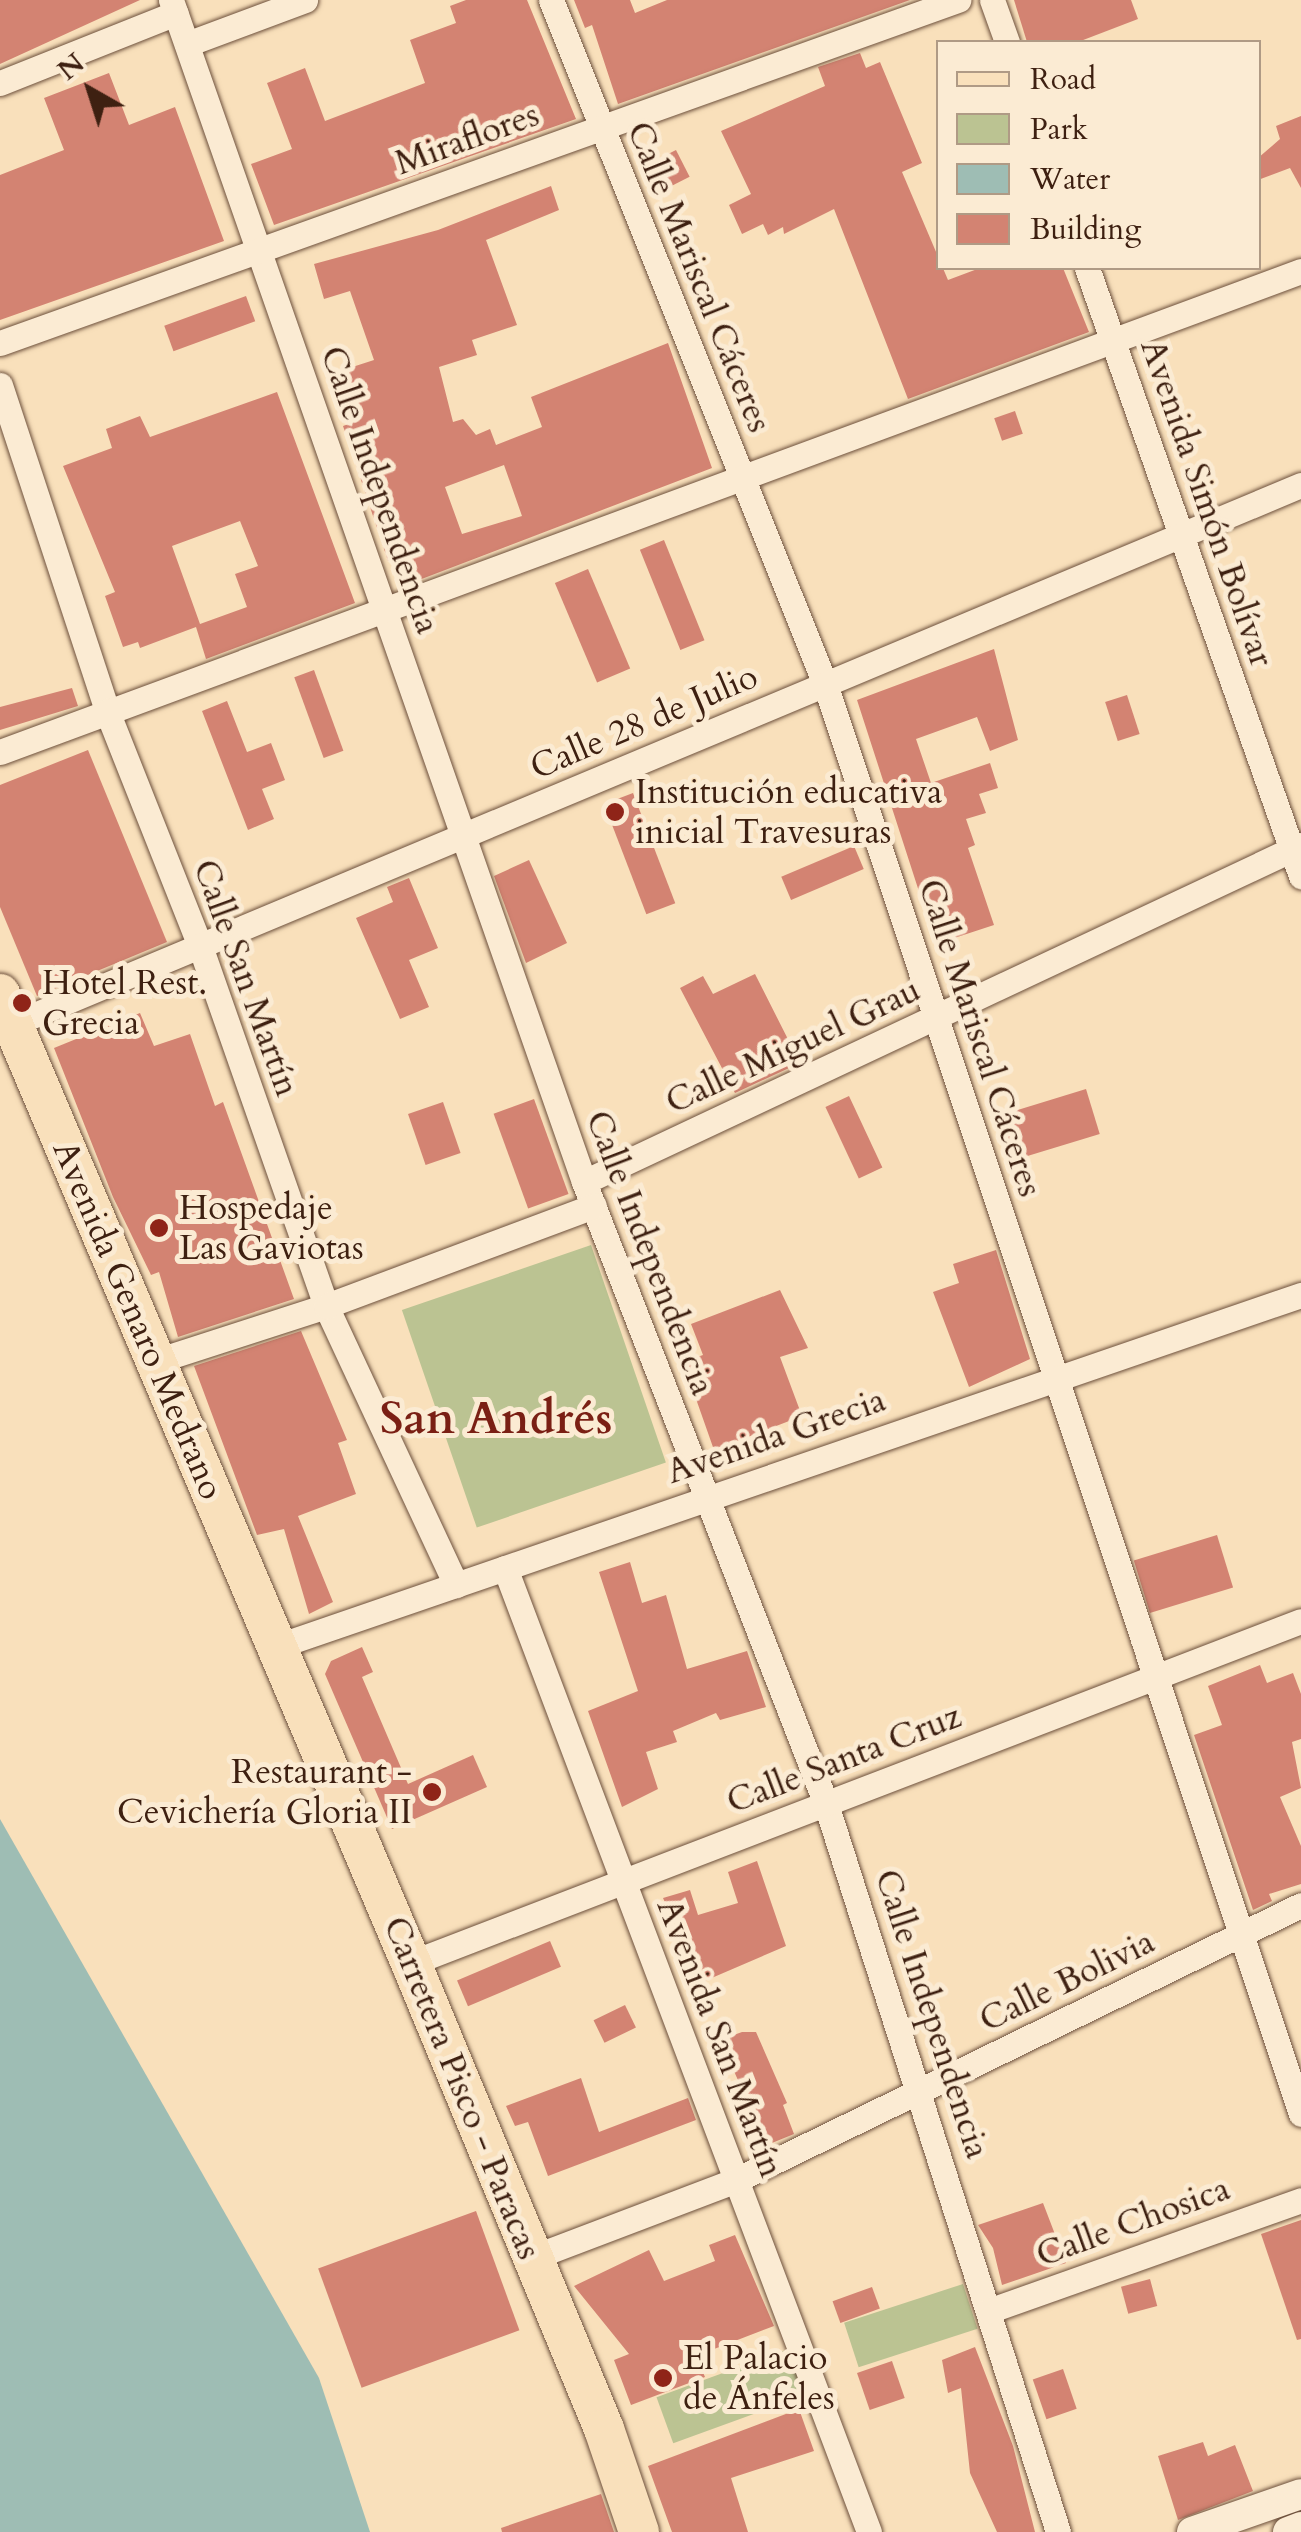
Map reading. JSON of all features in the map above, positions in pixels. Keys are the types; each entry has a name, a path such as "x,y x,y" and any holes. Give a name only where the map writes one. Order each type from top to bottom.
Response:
{"main road":[{"name":"Avenida Genaro Medrano","path":"7,1009 275,1647"},
{"name":"Carretera Pisco - Paracas","path":"275,1647 411,1963 640,2532"}],"street":[{"path":"187,44 305,0"},
{"name":"Calle Mariscal Cáceres","path":"551,0 825,684 1301,2114"},
{"name":"Miraflores","path":"0,343 958,0"},
{"path":"992,0 1006,40"},
{"path":"0,83 174,7"},
{"name":"Calle Independencia","path":"174,7 584,1182 826,1804 922,2091 1058,2532"},
{"name":"Avenida Simón Bolívar","path":"1088,270 1297,847 1301,876"},
{"path":"0,752 1301,271"},
{"name":"Calle San Martín","path":"0,384 106,712 200,946 326,1306 456,1585"},
{"name":"Calle 28 de Julio","path":"7,1009 200,946 1301,485"},
{"name":"Calle Miguel Grau","path":"584,1182 1297,847"},
{"path":"156,1362 326,1306 594,1206"},
{"name":"Avenida Grecia","path":"275,1647 1301,1294"},
{"name":"Avenida San Martín","path":"505,1568 869,2532"},
{"name":"Calle Santa Cruz","path":"411,1963 1301,1620"},
{"name":"Calle Bolivia","path":"532,2258 736,2180 1301,1906"},
{"name":"Calle Chosica","path":"988,2311 1301,2200"},
{"path":"1192,2532 1301,2494"},
{"path":"1288,2532 1301,2528"}],"green space":[{"path":"591,1245 666,1462 477,1528 402,1310"},
{"path":"963,2284 978,2329 859,2367 844,2323"},
{"path":"789,2349 806,2395 673,2443 657,2397"}],"water":[{"path":"0,1819 319,2378 370,2532 0,2532"}],"building":[{"path":"0,0 140,0 0,64"},
{"path":"466,0 527,0 576,119 274,225 251,164 292,149 267,83 305,68 325,121 425,83 410,40 456,23 450,6"},
{"path":"574,0 630,0 635,13 667,0 910,0 618,104 592,25 585,28"},
{"path":"1014,0 1131,0 1138,19 1083,40 1026,40"},
{"path":"860,53 866,68 880,62 922,163 902,172 936,252 936,270 944,270 948,280 975,270 1064,270 1089,332 908,399 834,209 784,234 783,227 768,235 763,224 742,234 729,205 751,194 721,131 825,86 818,67"},
{"path":"109,73 129,125 175,107 224,241 0,320 0,175 64,150 44,98"},
{"path":"1301,116 1301,188 1290,168 1261,179 1261,155 1280,139 1276,126"},
{"path":"676,150 690,177 666,189 653,162"},
{"path":"551,186 559,210 486,240 517,325 472,340 477,355 439,367 453,422 463,419 476,435 490,429 496,445 542,427 531,397 668,343 712,468 419,580 409,553 388,561 343,426 357,421 340,371 374,360 350,291 324,299 314,264 438,230","holes":["504,465 522,516 462,534 445,487"]},
{"path":"246,296 255,321 173,351 164,326"},
{"path":"277,392 355,603 206,659 196,627 140,648 138,642 123,647 105,596 115,592 63,466 112,448 106,429 140,416 150,437","holes":["240,521 258,566 235,574 247,607 200,624 172,546"]},
{"path":"1015,411 1023,434 1002,441 994,418"},
{"path":"664,540 704,640 680,650 640,550"},
{"path":"588,569 630,668 597,682 555,583"},
{"path":"994,649 1018,740 990,751 977,717 916,739 931,783 990,763 998,788 979,794 986,813 966,819 975,845 968,848 994,925 936,944 857,700"},
{"path":"314,670 343,751 324,758 294,677"},
{"path":"72,688 78,706 0,730 0,707"},
{"path":"1127,695 1140,734 1118,741 1105,702"},
{"path":"227,701 247,752 271,743 285,780 262,789 274,819 248,830 202,711"},
{"path":"88,750 167,942 37,996 0,907 0,785"},
{"path":"633,793 675,903 646,914 604,804"},
{"path":"854,846 864,869 791,900 781,877"},
{"path":"529,860 567,943 526,963 494,876"},
{"path":"409,878 438,948 409,960 429,1007 400,1019 356,918 393,902 387,887"},
{"path":"755,974 800,1063 735,1093 680,988 703,976 713,994"},
{"path":"140,1013 154,1046 190,1034 215,1106 223,1102 294,1299 178,1337 159,1272 151,1275 113,1197 54,1048"},
{"path":"1086,1089 1100,1134 1013,1161 999,1116"},
{"path":"849,1096 882,1168 859,1179 825,1107"},
{"path":"534,1099 569,1194 528,1209 494,1114"},
{"path":"443,1102 461,1153 426,1165 408,1114"},
{"path":"996,1250 1030,1359 969,1387 933,1292 959,1283 953,1264"},
{"path":"780,1290 808,1348 780,1357 802,1416 714,1450 683,1362 703,1355 691,1324"},
{"path":"301,1331 347,1440 338,1443 356,1494 298,1516 333,1602 309,1614 284,1529 257,1535 194,1366"},
{"path":"1217,1535 1233,1588 1150,1613 1134,1560"},
{"path":"630,1562 642,1603 666,1595 687,1669 747,1651 766,1707 720,1720 716,1713 673,1731 677,1742 646,1752 658,1789 622,1807 588,1711 638,1691 599,1572"},
{"path":"362,1647 373,1672 362,1677 408,1784 473,1755 487,1787 392,1829 325,1674 331,1661"},
{"path":"1260,1665 1267,1683 1293,1673 1301,1694 1301,1739 1292,1742 1301,1788 1280,1797 1301,1846 1301,1884 1269,1894 1272,1901 1253,1910 1194,1735 1222,1725 1208,1686"},
{"path":"757,1861 786,1946 700,1983 663,1898 690,1890 698,1915 738,1903 728,1872"},
{"path":"550,1941 561,1967 468,2006 457,1980"},
{"path":"625,2005 636,2027 605,2043 594,2020"},
{"path":"742,2032 756,2032 787,2103 783,2105 794,2134 767,2145 720,2040"},
{"path":"581,2078 599,2132 688,2098 696,2120 548,2176 528,2122 515,2126 506,2106"},
{"path":"1043,2203 1066,2263 1002,2285 993,2248 978,2225"},
{"path":"476,2211 519,2330 362,2388 318,2268"},
{"path":"1301,2220 1301,2339 1297,2340 1261,2234"},
{"path":"735,2235 774,2326 696,2356 705,2377 631,2405 614,2360 629,2354 574,2286 649,2250 664,2281 715,2261 709,2245"},
{"path":"1150,2279 1157,2306 1128,2314 1121,2287"},
{"path":"872,2287 880,2309 840,2323 833,2301"},
{"path":"975,2347 1013,2446 1035,2532 997,2532 970,2473 961,2388 948,2393 942,2360"},
{"path":"892,2361 905,2398 870,2410 857,2373"},
{"path":"1063,2369 1077,2409 1046,2419 1033,2379"},
{"path":"799,2409 814,2451 731,2478 748,2532 672,2532 648,2466"},
{"path":"1203,2442 1208,2456 1235,2445 1253,2491 1178,2520 1158,2456"},
{"path":"601,2494 614,2532 502,2532 501,2528"}],"place":[{"name":"Institución educativa inicial Travesuras","path":"615,812"},
{"name":"Hotel Rest. Grecia","path":"22,1003"},
{"name":"Hospedaje Las Gaviotas","path":"159,1228"},
{"name":"Restaurant - Cevichería Gloria II","path":"432,1792"},
{"name":"El Palacio de Ánfeles","path":"663,2378"}],"district":[{"name":"San Andrés","path":"496,1419"}]}
